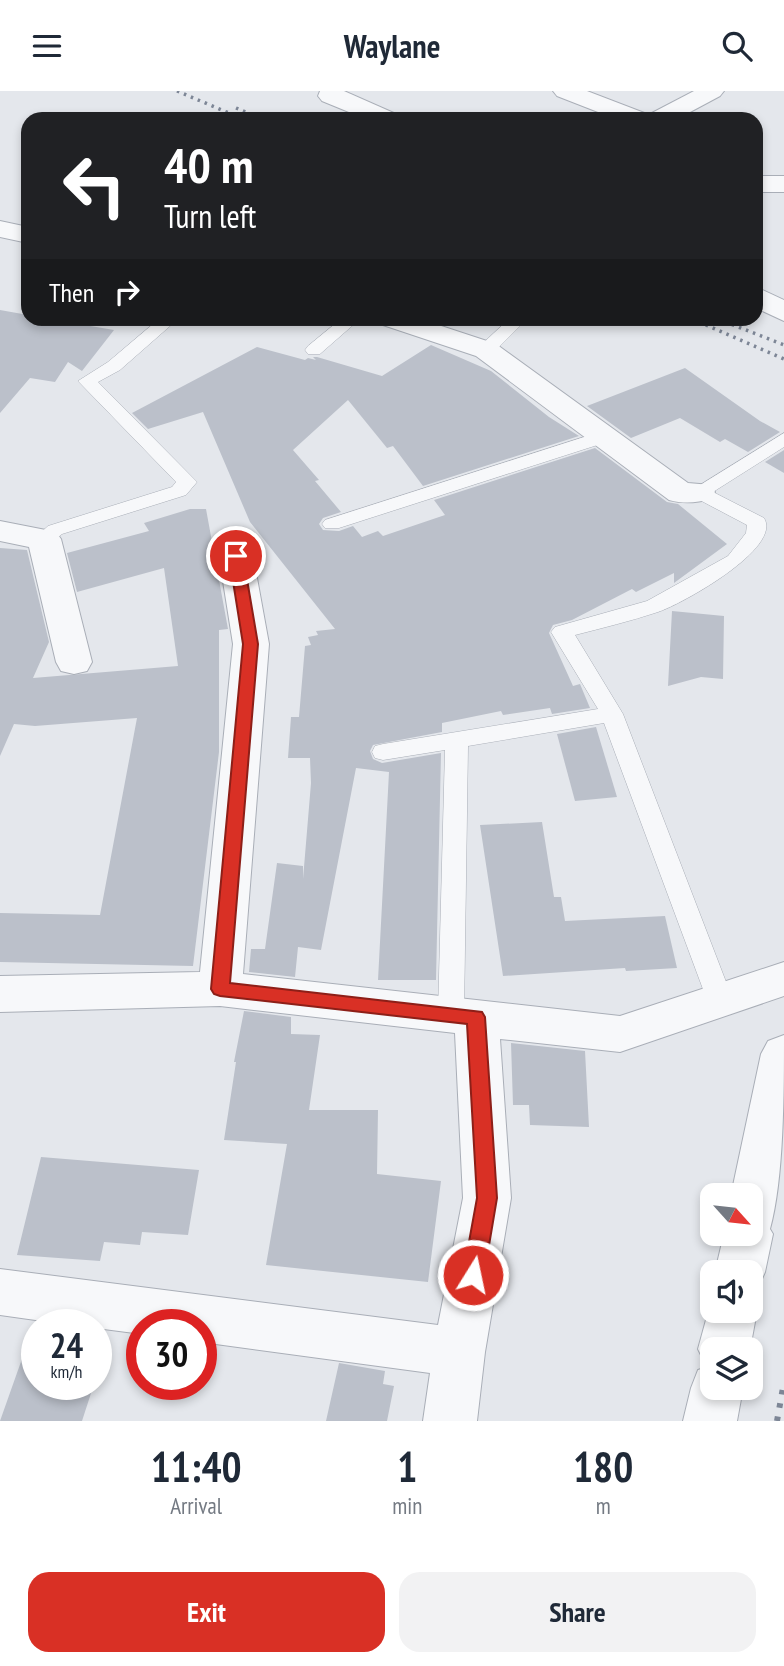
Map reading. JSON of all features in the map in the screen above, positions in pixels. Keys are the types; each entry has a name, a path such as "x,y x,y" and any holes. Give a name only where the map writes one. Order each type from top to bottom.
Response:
{"street":[{"path":"332,91 330,96 370,112"},
{"path":"565,91 620,112"},
{"path":"672,112 712,91"},
{"path":"763,184 784,184"},
{"path":"0,229 21,234"},
{"path":"763,300 784,312"},
{"path":"414,326 486,350 681,493 699,492"},
{"path":"0,531 44,538 74,661"},
{"path":"220,989 251,644 236,556"},
{"path":"0,995 220,989 620,1034 784,979"},
{"path":"450,1421 459,1352 487,1198 463,1016"},
{"path":"758,1183 784,1053"},
{"path":"0,1292 459,1352"},
{"path":"710,1421 714,1400"}],"lane":[{"path":"44,538 55,530 178,491 187,482 87,381 114,366 161,326"},
{"path":"314,350 343,326"},
{"path":"486,350 511,326"},
{"path":"332,524 606,436"},
{"path":"699,492 784,439"},
{"path":"699,492 757,522 756,534 735,560 654,606 562,632 612,714 720,1000"},
{"path":"383,752 612,714"},
{"path":"457,740 463,1016"}],"building":[{"path":"0,310 21,314 21,326 90,326 114,330 82,371 68,362 55,382 30,378 0,413"},
{"path":"431,345 491,371 549,417 579,436 423,486 393,446 387,448 348,400 293,450 319,480 315,481 341,512 323,518 319,524 323,530 339,531 353,526 362,537 378,531 383,536 445,515 434,500 595,448 667,502 678,504 727,544 674,583 674,573 636,592 632,589 572,620 553,625 549,633 573,686 580,684 590,708 552,714 550,708 503,715 501,711 442,723 442,732 373,745 370,751 373,759 382,763 441,753 436,980 378,980 389,772 356,768 321,950 298,947 295,977 249,972 251,949 265,949 277,863 303,866 303,879 311,783 310,758 288,758 291,717 299,717 305,646 311,645 308,637 318,635 316,631 335,629 250,522 203,412 148,429 132,413 257,347 305,360 316,360 313,357 317,357 382,376"},
{"path":"685,368 780,432 748,452 725,439 720,442 680,418 631,438 587,406"},
{"path":"784,450 784,473 765,462"},
{"path":"190,509 206,509 228,629 219,630 219,752 193,966 0,962 0,913 100,915 137,718 35,726 14,724 0,756 0,548 27,550 49,642 33,678 178,666 164,568 77,592 67,553 149,531 144,523"},
{"path":"672,611 724,616 723,679 701,677 668,686"},
{"path":"596,727 617,797 575,801 557,734"},
{"path":"542,822 554,897 561,897 565,921 665,916 677,968 626,971 625,968 503,976 480,825"},
{"path":"244,1011 291,1017 291,1034 320,1035 309,1110 378,1110 377,1174 441,1181 428,1282 266,1265 287,1144 224,1140"},
{"path":"511,1043 585,1051 589,1127 530,1125 529,1105 513,1105"},
{"path":"41,1157 199,1170 188,1235 142,1232 140,1245 104,1242 100,1261 17,1255"},
{"path":"21,1362 21,1400 89,1400 82,1421 0,1421"},
{"path":"339,1363 385,1371 383,1384 394,1386 387,1421 326,1421"}],"railway":[{"path":"177,91 226,112"},
{"path":"236,108 245,112"},
{"path":"708,326 784,359"},
{"path":"736,326 784,345"},
{"path":"777,1421 784,1382"}],"route":[{"path":"236,556 251,644 220,989 476,1017 487,1198 473,1275"}]}
